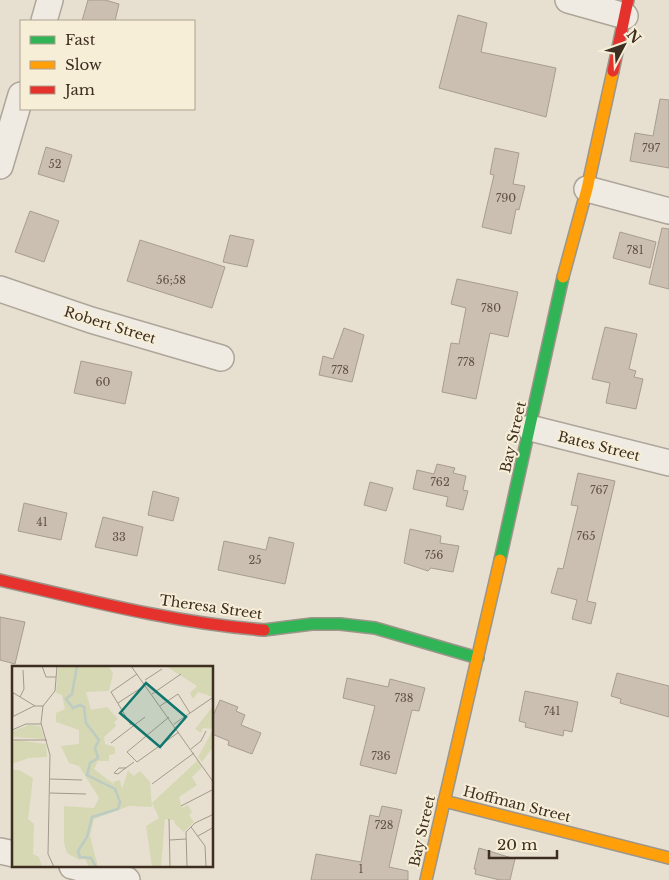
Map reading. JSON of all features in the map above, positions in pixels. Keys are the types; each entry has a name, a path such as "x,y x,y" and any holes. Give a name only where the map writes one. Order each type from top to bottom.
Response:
{"main road":[{"name":"Bay Street","path":"426,880 478,658 567,259 587,190 627,8"},
{"name":"Theresa Street","path":"0,580 160,616 227,627 268,630 312,624 340,624 375,628 478,658"},
{"name":"Hoffman Street","path":"444,801 669,858"}],"street":[{"path":"44,20 50,0"},
{"path":"568,0 627,8"},
{"path":"0,166 20,99"},
{"path":"587,190 669,211"},
{"name":"Robert Street","path":"0,288 91,320 221,358"},
{"name":"Bates Street","path":"530,428 669,463"},
{"path":"80,868 126,880"}],"building":[{"path":"88,0 105,0 119,4 115,20 82,20"},
{"path":"458,15 487,23 481,52 556,68 546,117 439,88"},
{"path":"660,99 669,100 669,168 630,161 635,133 653,136"},
{"path":"46,147 72,155 64,182 38,174"},
{"path":"495,148 519,153 513,184 525,186 519,210 516,209 511,234 482,227 494,175 490,174"},
{"path":"30,211 59,221 44,262 15,252"},
{"path":"662,228 669,229 669,289 649,284"},
{"path":"620,232 656,242 650,268 613,258"},
{"path":"230,235 254,240 247,267 223,262"},
{"path":"140,240 225,267 212,308 127,281"},
{"path":"457,279 518,292 508,337 490,333 476,399 442,392 451,343 459,344 466,308 451,304"},
{"path":"605,327 637,334 629,369 636,371 634,377 643,379 636,409 606,403 610,383 592,379"},
{"path":"344,328 364,335 352,382 319,375 323,356 333,359"},
{"path":"81,361 132,372 125,404 74,393"},
{"path":"437,464 455,468 453,473 466,476 463,490 468,491 463,510 446,506 448,497 413,489 417,470 434,474"},
{"path":"578,473 615,481 587,601 596,603 591,624 572,619 577,600 551,593 558,568 563,569 578,506 571,505"},
{"path":"370,482 393,488 386,511 364,505"},
{"path":"153,491 179,498 173,521 148,515"},
{"path":"24,503 67,513 61,540 18,531"},
{"path":"103,517 143,527 137,556 95,547"},
{"path":"410,529 441,536 440,543 459,546 453,572 431,568 428,571 404,563"},
{"path":"269,537 294,543 285,584 218,570 224,541 266,550"},
{"path":"0,617 25,622 15,664 0,660"},
{"path":"617,673 669,686 669,717 620,703 621,699 611,696"},
{"path":"347,678 388,687 390,679 425,688 419,711 412,710 396,774 360,765 375,706 343,698"},
{"path":"525,691 578,702 572,732 564,730 563,736 525,727 526,723 519,721"},
{"path":"220,700 238,707 236,711 245,715 241,725 261,733 252,754 228,745 229,741 214,735 214,714"},
{"path":"382,806 402,810 389,867 408,871 408,880 311,880 316,854 361,862 370,815 379,817"},
{"path":"479,848 515,859 510,880 500,880 475,874 476,869 474,869"}],"traffic: fast":[{"path":"500,560 563,277"},
{"path":"264,630 312,624 340,624 375,628 478,658"}],"traffic: slow":[{"path":"563,277 587,189 613,71"},
{"path":"426,880 500,560"},
{"path":"444,801 669,858"}],"traffic: jam":[{"path":"613,71 628,0"},
{"path":"0,580 164,616 230,627 264,630"}]}
